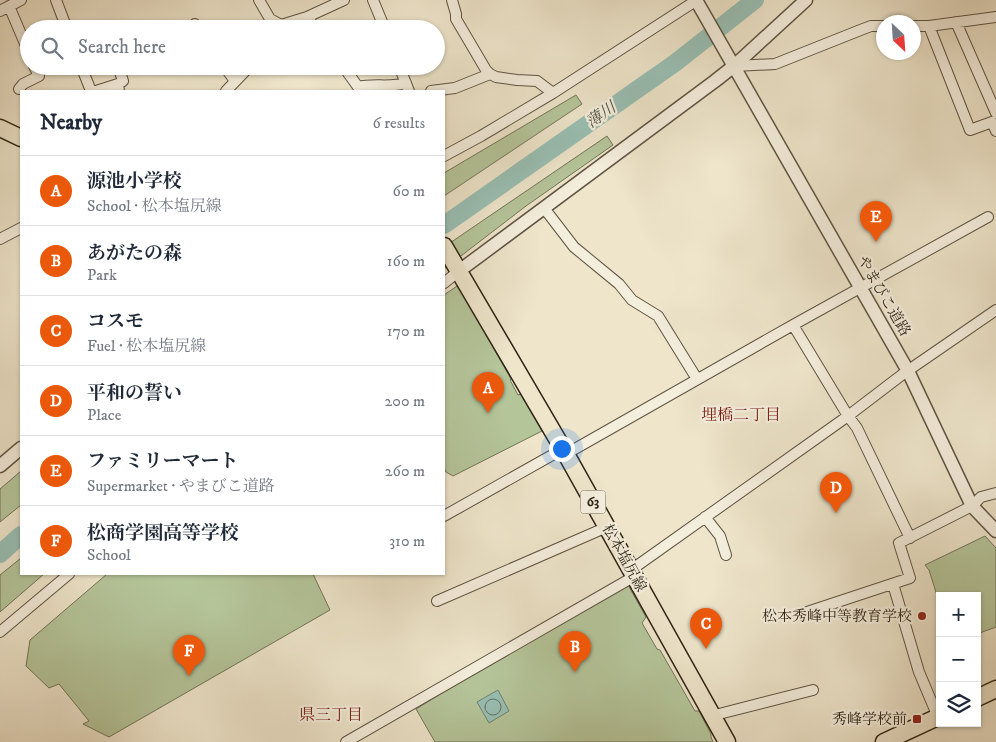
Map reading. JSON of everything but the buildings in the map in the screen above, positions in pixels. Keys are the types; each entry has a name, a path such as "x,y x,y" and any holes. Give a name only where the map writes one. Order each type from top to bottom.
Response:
{"main road":[{"path":"0,128 20,138"},
{"name":"松本塩尻線","path":"445,248 564,451 727,742"},
{"path":"981,696 996,689"},
{"path":"884,742 936,717"}],"street":[{"path":"20,37 4,9 21,0"},
{"path":"56,0 64,20"},
{"path":"260,0 272,20"},
{"path":"299,20 344,0"},
{"path":"374,0 382,20"},
{"path":"452,0 456,19 490,74 496,77 517,80 537,80 553,93"},
{"path":"445,282 457,267 544,208 732,63 806,0"},
{"path":"445,155 553,93 697,2"},
{"name":"やまびこ道路","path":"697,2 908,371 972,506 996,531"},
{"path":"921,26 996,17"},
{"path":"956,22 996,113"},
{"path":"732,63 775,64 863,29 876,26"},
{"path":"929,26 970,130 992,122 996,131"},
{"path":"439,90 455,88 490,74"},
{"path":"19,89 23,84 38,75"},
{"path":"85,75 91,90"},
{"path":"103,90 118,88 122,81 120,75"},
{"path":"232,75 236,80"},
{"path":"227,90 241,75"},
{"path":"350,75 360,89 368,84 407,87 402,75"},
{"path":"544,208 574,247 619,284 632,300 658,316 697,379"},
{"path":"445,515 697,379 988,217"},
{"path":"0,239 20,229"},
{"path":"346,742 633,573 705,517 996,310"},
{"path":"793,325 857,428 910,538"},
{"path":"0,466 20,449"},
{"path":"795,616 910,578 900,543 972,506 981,497 996,493"},
{"path":"705,517 720,536 726,555"},
{"path":"437,601 607,527"},
{"path":"0,632 68,575"},
{"path":"893,584 919,672 936,709"},
{"path":"719,714 813,690"}],"green space":[{"path":"576,95 582,104 445,195 445,172"},
{"path":"607,136 613,145 526,206 445,268 445,246"},
{"path":"459,286 518,395 521,394 542,431 453,476 445,470 445,294"},
{"path":"20,472 20,506 0,522 0,489"},
{"path":"985,536 996,548 996,627 981,633 981,592 936,592 929,570 925,565"},
{"path":"20,559 20,575 43,575 0,612 0,575"},
{"path":"106,575 313,575 330,610 109,737 83,724 89,721 59,684 49,688 26,666 30,640"},
{"path":"628,585 646,617 642,623 695,711 699,711 713,742 435,742 416,709 499,658"}],"water":[{"path":"498,690 509,711 489,723 477,702"}],"waterway":[{"name":"薄川","path":"445,224 675,63 755,0"},
{"name":"薄川","path":"0,554 20,536"}],"place":[{"name":"ファミリーマート","path":"876,242"},
{"name":"源池小学校","path":"488,413"},
{"name":"平和の誓い","path":"836,513"},
{"name":"松本秀峰中等教育学校","path":"922,616"},
{"name":"コスモ","path":"706,649"},
{"name":"あがたの森","path":"575,672"},
{"name":"松商学園高等学校","path":"189,676"},
{"name":"秀峰学校前","path":"917,719"}],"district":[{"name":"埋橋二丁目","path":"741,415"},
{"name":"県三丁目","path":"331,715"}]}
